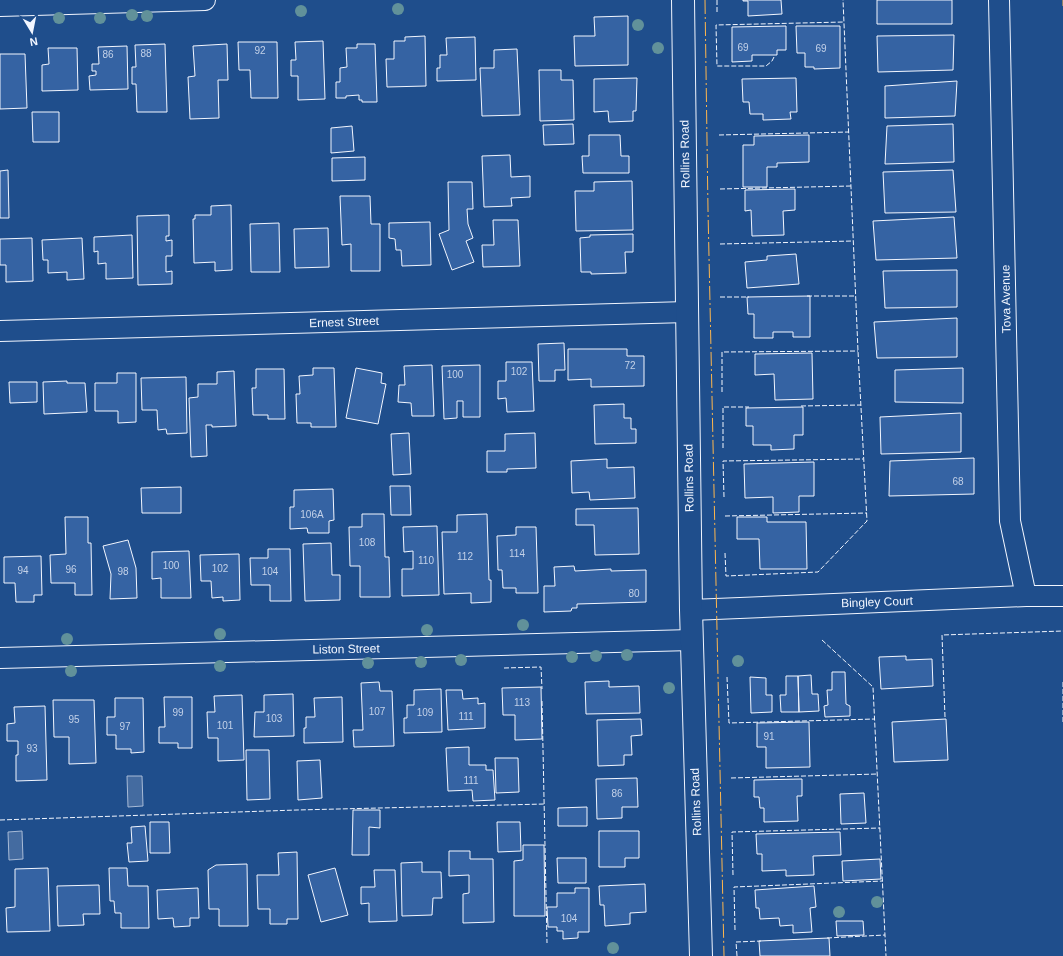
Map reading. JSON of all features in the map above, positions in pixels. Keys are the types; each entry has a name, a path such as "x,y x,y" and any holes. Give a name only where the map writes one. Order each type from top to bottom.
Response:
{"street":[{"path":"0,6 206,0"},
{"name":"Rollins Road","path":"683,0 691,610 701,956"},
{"name":"Tova Avenue","path":"1000,0 1010,521 1026,596"},
{"name":"Ernest Street","path":"0,331 687,312"},
{"name":"Bingley Court","path":"691,610 1026,596 1063,596"},
{"name":"Liston Street","path":"0,658 692,640"}],"water":[{"path":"127,776 142,776 143,806 128,807"},
{"path":"22,831 23,859 9,860 8,832"}],"building":[{"path":"743,0 781,0 782,14 748,16 748,1"},
{"path":"877,0 952,0 952,24 877,24"},
{"path":"628,16 628,65 575,66 574,36 595,36 594,17"},
{"path":"786,26 786,50 777,50 777,55 752,55 752,61 732,62 732,27"},
{"path":"796,26 840,26 840,68 814,69 814,67 805,67 805,53 797,53"},
{"path":"954,35 953,70 878,72 877,36"},
{"path":"425,36 426,86 387,87 386,59 394,59 394,41 405,41 405,37"},
{"path":"475,37 476,80 437,81 437,68 440,68 440,55 447,55 446,38"},
{"path":"323,41 325,99 298,100 298,76 291,76 291,60 296,60 295,42"},
{"path":"238,42 277,42 278,98 251,98 250,70 239,70"},
{"path":"165,44 167,112 137,112 136,84 132,84 132,67 136,67 135,45"},
{"path":"227,44 228,80 218,80 219,118 190,119 188,77 195,76 193,46"},
{"path":"357,44 375,44 377,102 362,102 362,100 359,100 359,95 346,96 346,98 336,98 336,82 340,82 340,68 347,67 346,48 357,48"},
{"path":"127,46 128,89 90,90 89,76 96,75 96,71 92,71 92,64 99,64 98,47"},
{"path":"48,48 77,48 78,90 42,91 42,65 49,64"},
{"path":"517,49 520,115 482,116 480,68 494,68 494,50"},
{"path":"0,54 25,54 27,108 0,109"},
{"path":"539,70 561,70 561,80 573,80 574,120 540,121"},
{"path":"637,78 636,111 633,111 633,121 609,122 608,111 594,112 594,79"},
{"path":"796,78 797,112 790,112 791,119 763,120 763,114 750,114 749,102 743,102 742,79"},
{"path":"957,81 955,116 885,118 885,86"},
{"path":"32,112 59,112 59,142 33,142"},
{"path":"573,124 574,144 544,145 543,125"},
{"path":"953,124 954,162 885,164 887,126"},
{"path":"352,126 354,151 331,153 331,128"},
{"path":"589,135 620,135 621,156 629,156 629,173 583,173 582,156 589,156"},
{"path":"809,135 809,162 777,163 777,167 767,167 767,187 743,187 743,145 754,145 754,136"},
{"path":"510,155 511,177 530,176 530,197 511,198 512,206 484,207 482,156"},
{"path":"365,157 365,180 332,181 332,158"},
{"path":"8,170 9,218 0,218 0,171"},
{"path":"953,170 956,212 885,213 883,172"},
{"path":"632,181 633,230 576,231 575,191 594,191 594,182"},
{"path":"448,182 472,182 473,209 467,209 468,224 473,238 466,241 474,262 452,270 439,234 449,230"},
{"path":"795,189 795,210 783,211 784,235 752,236 751,210 745,211 745,190"},
{"path":"340,196 370,196 371,224 380,224 380,271 351,271 351,244 342,245"},
{"path":"231,205 232,270 215,271 215,262 194,263 193,219 195,219 195,215 211,215 211,206"},
{"path":"169,215 169,236 166,236 166,241 172,240 172,256 166,256 166,272 172,271 172,284 138,285 137,216"},
{"path":"954,217 957,258 876,260 873,221"},
{"path":"493,220 518,220 520,266 483,267 482,245 494,245"},
{"path":"430,222 431,265 402,266 401,250 396,250 395,239 389,238 389,223"},
{"path":"279,223 280,272 251,272 250,224"},
{"path":"328,228 329,267 295,268 294,229"},
{"path":"633,234 633,252 625,252 626,273 591,274 591,272 581,272 580,238 590,237 590,235"},
{"path":"132,235 133,278 106,279 106,263 98,264 98,251 94,252 94,237"},
{"path":"32,238 33,281 6,282 6,265 0,265 0,239"},
{"path":"82,238 84,279 67,280 67,272 48,273 48,260 43,260 42,240"},
{"path":"796,254 799,284 747,288 745,262 767,260 767,256"},
{"path":"957,270 957,307 885,308 883,271"},
{"path":"810,296 810,337 793,337 793,332 773,332 773,338 754,338 754,314 748,314 747,297"},
{"path":"957,318 957,357 877,358 874,322"},
{"path":"564,343 565,370 555,370 555,381 539,381 538,344"},
{"path":"568,349 627,349 627,356 644,356 644,386 591,387 591,379 568,380"},
{"path":"812,353 813,399 775,400 774,374 755,375 755,354"},
{"path":"506,362 532,362 534,411 507,412 506,398 498,399 498,381 506,381"},
{"path":"432,365 434,416 412,416 411,403 398,402 399,385 405,385 404,366"},
{"path":"480,365 480,417 463,417 463,401 457,401 457,418 444,419 442,366"},
{"path":"313,368 334,368 336,427 311,427 311,423 297,423 296,394 300,394 299,376 313,375"},
{"path":"356,368 382,373 381,383 386,384 378,424 346,418"},
{"path":"963,368 963,403 895,402 895,370"},
{"path":"256,369 284,369 285,419 268,419 268,415 253,415 252,388 256,388"},
{"path":"234,371 236,426 212,427 212,425 206,425 207,456 191,457 189,398 198,397 198,384 217,384 217,372"},
{"path":"117,373 136,373 136,422 118,423 118,411 95,411 95,383 117,383"},
{"path":"186,377 187,433 167,434 166,429 158,430 157,410 142,410 141,378"},
{"path":"67,381 67,383 85,383 87,412 44,414 43,382"},
{"path":"9,382 37,382 37,402 10,403"},
{"path":"624,404 624,418 631,418 631,429 636,429 636,443 595,444 594,405"},
{"path":"803,407 803,435 794,435 794,449 771,450 771,445 753,445 753,426 746,426 746,408"},
{"path":"961,413 961,452 881,454 880,417"},
{"path":"409,433 411,474 393,475 391,434"},
{"path":"535,433 536,468 507,469 507,472 487,472 487,451 505,451 505,434"},
{"path":"974,458 974,494 889,496 890,461"},
{"path":"607,459 607,468 634,467 635,498 590,500 589,492 572,493 571,461"},
{"path":"814,462 814,496 799,496 799,512 773,513 773,497 745,498 744,464"},
{"path":"390,486 410,486 411,515 391,515"},
{"path":"181,487 181,513 142,513 141,488"},
{"path":"333,489 334,520 329,521 329,533 308,533 307,528 290,529 290,507 294,507 294,490"},
{"path":"638,508 639,554 595,555 594,525 576,525 576,509"},
{"path":"362,514 384,514 385,557 389,557 390,597 360,597 360,566 350,566 349,527 362,527"},
{"path":"487,514 491,602 471,603 471,593 444,594 442,532 457,532 457,515"},
{"path":"65,517 88,517 88,543 91,543 92,595 75,595 75,583 51,583 50,555 66,554"},
{"path":"737,517 767,517 767,522 806,522 807,569 760,569 759,539 737,539"},
{"path":"437,526 439,595 402,596 402,569 413,569 413,551 404,552 403,527"},
{"path":"516,527 536,527 538,593 516,593 516,588 503,588 502,570 498,570 497,536 516,535"},
{"path":"128,540 136,568 137,598 110,599 111,574 103,546"},
{"path":"331,543 332,575 340,575 340,600 305,601 303,544"},
{"path":"268,549 290,549 291,601 270,601 270,585 251,585 250,558 268,558"},
{"path":"189,551 191,598 161,598 161,578 152,579 152,552"},
{"path":"239,554 240,600 223,601 223,597 212,598 211,581 201,581 200,555"},
{"path":"41,556 42,595 34,595 34,602 16,602 15,583 4,583 4,557"},
{"path":"574,566 575,571 611,569 611,571 646,570 646,602 577,604 577,608 572,608 571,611 544,612 544,586 555,586 554,567"},
{"path":"906,656 906,660 932,659 933,686 881,689 879,657"},
{"path":"832,672 845,672 846,704 850,706 850,716 825,717 824,706 828,705 827,690 832,690"},
{"path":"811,675 812,694 818,694 819,711 799,712 798,676"},
{"path":"786,676 798,676 799,712 781,712 780,695 786,695"},
{"path":"750,677 766,678 766,695 772,695 772,712 751,713"},
{"path":"609,681 609,687 639,686 640,713 586,714 585,682"},
{"path":"379,682 380,691 392,691 394,746 354,747 353,730 363,730 361,683"},
{"path":"541,687 542,739 515,740 515,715 503,715 502,688"},
{"path":"441,689 442,732 404,733 404,718 407,718 407,705 414,705 414,690"},
{"path":"446,690 462,690 463,699 478,698 478,704 485,703 485,728 448,730"},
{"path":"293,694 294,736 254,737 255,712 264,712 264,695"},
{"path":"242,695 244,760 218,761 218,738 208,738 207,712 215,712 214,696"},
{"path":"164,697 192,697 192,748 178,748 178,743 159,743 159,727 165,727"},
{"path":"342,697 343,742 304,743 306,717 315,717 314,698"},
{"path":"115,698 143,698 144,752 131,753 131,749 116,749 116,735 107,735 107,717 115,717"},
{"path":"53,700 94,700 96,763 69,764 69,737 54,737"},
{"path":"45,706 47,780 16,781 16,755 18,755 18,741 7,741 7,724 15,723 14,707"},
{"path":"641,719 642,735 631,736 632,755 624,755 624,765 598,766 597,720"},
{"path":"946,719 948,760 894,762 892,722"},
{"path":"809,722 810,767 766,768 766,747 757,747 757,723"},
{"path":"469,747 469,765 486,765 486,770 493,770 495,800 473,801 472,790 448,791 446,748"},
{"path":"246,750 269,750 270,799 247,800"},
{"path":"495,758 518,758 519,792 496,793"},
{"path":"320,760 322,798 298,800 297,761"},
{"path":"637,778 638,807 622,807 622,818 597,819 596,779"},
{"path":"802,779 802,796 797,796 798,821 764,822 764,808 760,808 759,797 754,797 754,780"},
{"path":"864,793 866,823 841,824 840,794"},
{"path":"587,807 587,826 558,826 558,808"},
{"path":"353,810 380,810 380,828 369,827 369,855 352,855"},
{"path":"150,822 169,822 170,853 150,853"},
{"path":"497,822 520,822 521,851 498,852"},
{"path":"145,826 148,861 129,862 127,843 132,843 131,827"},
{"path":"599,831 639,831 639,858 625,858 625,867 599,867"},
{"path":"840,832 841,855 813,856 814,875 786,876 786,870 762,871 762,854 757,854 756,834"},
{"path":"523,845 544,845 545,916 514,916 514,861 523,860"},
{"path":"449,851 470,851 470,859 493,859 494,922 463,923 463,894 469,893 469,875 449,876"},
{"path":"297,852 298,919 287,919 287,924 270,924 270,909 258,909 257,875 279,875 278,853"},
{"path":"557,858 586,858 586,883 558,883"},
{"path":"880,859 881,879 843,881 842,861"},
{"path":"422,862 422,872 441,872 442,898 433,898 432,915 402,916 401,863"},
{"path":"247,864 248,926 219,926 219,909 209,909 208,870 216,865"},
{"path":"48,868 50,931 7,932 6,908 15,907 15,869"},
{"path":"109,868 127,868 128,886 148,886 149,928 121,928 121,913 115,913 114,901 110,901"},
{"path":"335,868 348,915 321,922 308,875"},
{"path":"374,870 395,870 397,921 369,922 369,903 361,904 361,887 375,887"},
{"path":"645,884 646,912 630,913 630,924 605,926 604,905 600,905 599,886"},
{"path":"99,885 100,914 83,914 84,925 58,926 57,886"},
{"path":"814,886 816,907 810,908 812,932 793,933 793,925 780,926 779,918 760,919 759,908 756,908 755,890"},
{"path":"198,888 199,918 190,918 190,926 174,927 173,918 158,919 157,890"},
{"path":"575,888 589,888 589,932 578,932 578,938 563,939 563,931 557,931 557,927 548,927 547,907 557,907 557,893 575,893"},
{"path":"836,921 863,921 864,935 837,936"},
{"path":"829,938 830,956 760,956 759,941"}],"fence":[{"path":"717,0 717,12"},
{"path":"725,553 726,576 818,572 867,521 843,0"},
{"path":"774,57 766,66 717,66 716,25 844,22"},
{"path":"719,135 849,132"},
{"path":"720,189 851,186"},
{"path":"720,244 853,241"},
{"path":"807,296 855,296"},
{"path":"720,297 749,297"},
{"path":"722,392 722,352 858,351"},
{"path":"801,406 861,405"},
{"path":"723,448 723,407 749,407"},
{"path":"724,497 723,461 863,459"},
{"path":"725,516 867,513"},
{"path":"945,717 942,635 1063,631"},
{"path":"822,640 873,687 886,956"},
{"path":"504,668 541,667 542,689"},
{"path":"727,677 729,723 875,719"},
{"path":"1063,682 1063,723"},
{"path":"542,701 547,943"},
{"path":"731,778 878,774"},
{"path":"0,820 297,810 545,804"},
{"path":"733,875 732,832 880,828"},
{"path":"735,930 734,887 883,881"},
{"path":"827,938 885,935"},
{"path":"737,956 736,942 761,941"}],"power":[{"path":"705,0 724,956"},
{"path":"1063,0 1063,6"}]}
